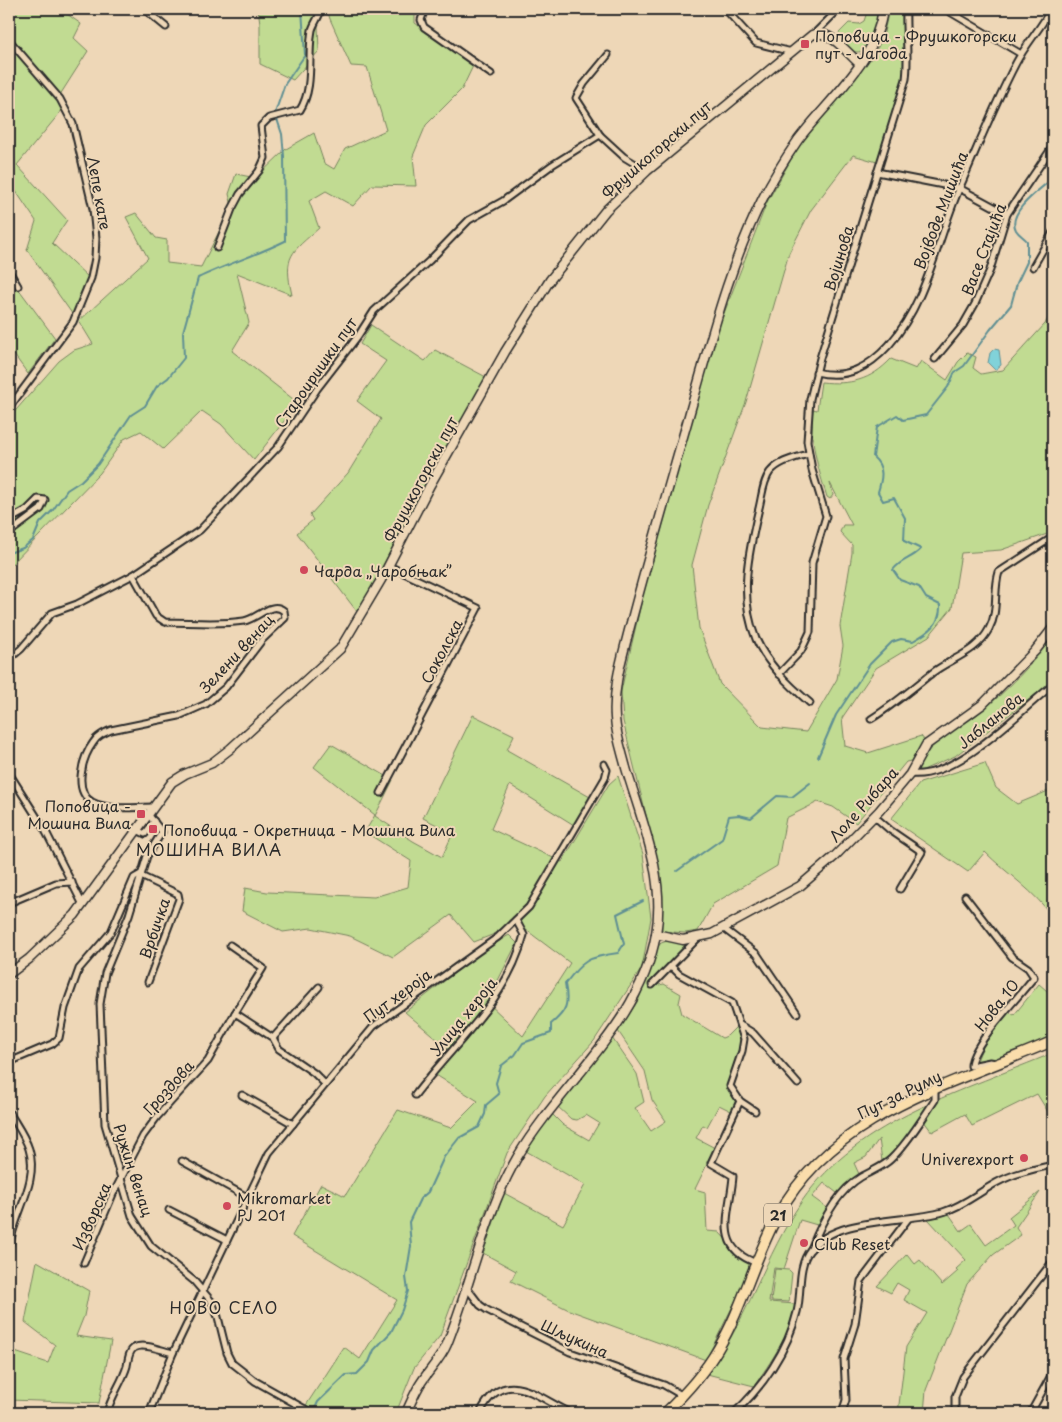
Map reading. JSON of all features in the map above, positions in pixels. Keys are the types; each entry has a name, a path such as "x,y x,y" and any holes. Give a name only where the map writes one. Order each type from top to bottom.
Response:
{"main road":[{"name":"Пут за Руму","path":"665,1413 683,1396 718,1349 769,1231 787,1199 818,1161 840,1140 865,1124 936,1090 1053,1041"}],"street":[{"path":"144,9 166,28"},
{"path":"217,248 240,194 259,171 265,158 261,126 269,118 300,110 304,103 311,68 313,28 321,9"},
{"path":"425,9 421,18 424,27 490,74"},
{"path":"725,9 756,43 792,53"},
{"path":"812,35 839,9"},
{"path":"406,1413 419,1386 446,1346 502,1185 518,1156 550,1108 593,1055 631,1002 642,980 656,934 658,903 656,875 615,720 615,690 623,655 711,332 739,253 762,199 780,168 798,140 860,64 876,36 883,9"},
{"name":"Војинова","path":"779,674 800,651 810,632 813,555 826,516 808,454 810,399 816,372 906,79 909,54 905,33 906,9"},
{"path":"945,9 1021,54"},
{"name":"Војводе Мишића","path":"816,372 834,375 859,370 874,360 900,332 924,286 959,188 1021,54 1051,9"},
{"path":"825,23 824,28 827,35 860,64"},
{"path":"812,35 818,33 827,35"},
{"name":"Фрушкогорски пут","path":"9,974 35,953 83,905 172,782 185,774 212,763 334,656 349,637 389,566 430,485 540,296 606,210 647,171 812,35"},
{"name":"Лепе кате","path":"9,40 60,100 73,124 93,209 96,238 91,278 73,322 9,408"},
{"path":"608,55 584,84 576,98 600,135 629,161 647,171"},
{"name":"Староиришки пут","path":"9,659 21,649 52,613 76,604 133,575 200,530 278,447 317,389 358,336 374,311 429,261 462,226 600,135"},
{"name":"Васе Стајића","path":"935,359 963,326 990,270 1007,214 1053,146"},
{"path":"877,172 959,188 1007,214"},
{"path":"1033,267 1053,232"},
{"path":"9,271 18,286"},
{"path":"808,454 783,462 768,475 752,537 746,589 750,620 764,653 779,674 810,702"},
{"path":"9,520 27,510 38,499 45,500 41,509 9,533"},
{"path":"871,719 897,702 933,672 979,643 992,623 997,603 998,572 1053,537"},
{"name":"Соколска","path":"381,793 478,608 389,566"},
{"name":"Зелени венац","path":"133,575 156,616 165,622 246,621 273,607 279,607 284,611 285,618 262,640 226,687 206,704 179,716 111,730 101,734 93,743 82,769 81,786 84,794 91,802 105,807 154,806"},
{"name":"Лоле Рибара","path":"656,934 676,939 697,938 723,928 800,886 835,856 874,816 910,774 926,745 983,704 1030,656 1053,628"},
{"name":"Јабланова","path":"910,774 921,775 952,764 994,736 1053,685"},
{"name":"Пут хероја","path":"150,1413 173,1354 247,1197 270,1153 374,1026 498,937 529,907 605,778 608,770 604,764"},
{"path":"9,773 45,830 83,905"},
{"path":"137,830 145,834 154,821 148,814"},
{"path":"874,816 890,830 922,852 900,888"},
{"name":"Ружин венац","path":"154,821 162,832 147,856 129,915 104,973 100,1004 105,1124 132,1216 151,1246 203,1290 218,1317 227,1353 232,1363 255,1381 310,1412"},
{"path":"9,1065 14,1060 52,1044 59,1038 65,1008 79,969 108,936 134,878 141,875"},
{"name":"Врбичка","path":"141,875 178,894 180,899 148,982"},
{"path":"9,903 56,883 72,882"},
{"name":"Нова 10","path":"965,896 1012,957 1028,968 1034,977 992,1028 973,1056 971,1063 971,1066 990,1062 998,1065"},
{"name":"Улица хероја","path":"415,1094 501,990 518,958 524,934 516,920"},
{"path":"723,928 757,954 797,1013"},
{"path":"652,985 697,938"},
{"name":"Гроздова","path":"122,1180 143,1136 157,1117 208,1061 263,968 230,945"},
{"path":"671,966 686,978 732,1003 744,1039 742,1051 730,1086 740,1101 755,1112"},
{"path":"273,1038 319,987"},
{"path":"235,1013 273,1038 279,1049 314,1073 325,1084"},
{"path":"740,1025 753,1033 798,1084"},
{"path":"734,1413 758,1389 792,1330 798,1311 803,1268 824,1221 842,1194 860,1178 890,1160 935,1100 936,1090"},
{"path":"242,1095 294,1124"},
{"path":"740,1101 711,1163 733,1176 726,1224 730,1242 744,1258 756,1263"},
{"path":"9,1112 24,1136 30,1150 32,1164 30,1181 10,1237 9,1251"},
{"path":"182,1161 247,1197"},
{"path":"811,1249 846,1228 908,1219 956,1207 1012,1176 1053,1165"},
{"name":"Изворска","path":"84,1263 113,1194 122,1180"},
{"path":"169,1210 227,1240"},
{"path":"842,1413 846,1400 844,1359 855,1324 861,1281 908,1219"},
{"path":"956,1413 955,1397 963,1377 1053,1261"},
{"name":"Шљукина","path":"467,1288 480,1306 553,1343 605,1365 664,1384 683,1396"},
{"path":"107,1413 110,1400 123,1378 131,1351 135,1347 141,1346 173,1354"},
{"path":"1032,1410 1053,1372"},
{"path":"480,1413 492,1394 508,1386 522,1388 571,1413"}],"green space":[{"path":"9,9 60,9 81,24 74,38 88,51 58,98 63,109 17,165 67,220 52,243 89,278 81,306 73,315 27,250 36,221 9,181"},
{"path":"258,9 314,9 318,26 319,51 293,80 260,64"},
{"path":"327,9 415,10 415,23 473,66 462,89 426,125 413,156 416,186 372,185 353,206 326,191 309,201 319,228 296,250 289,263 289,282 292,295 237,273 249,323 232,351 298,403 254,460 221,424 202,411 163,449 141,431 124,439 100,473 9,567 9,418 59,361 74,350 93,344 79,321 148,258 126,217 136,213 156,238 167,240 167,263 201,267 232,206 229,194 236,174 256,178 286,149 314,133 324,163 334,169 345,149 386,130 367,67 351,66"},
{"path":"868,9 879,9 873,36 866,48 856,52 847,48 839,41 839,33 849,23 859,24 864,21"},
{"path":"889,9 903,9 906,57 904,77 877,162 853,155 811,210 789,253 746,402 708,505 692,565 699,628 720,684 762,727 806,732 837,679 843,646 840,626 852,553 852,545 840,532 843,525 852,525 830,483 833,495 830,499 827,497 813,443 813,409 817,410 821,382 841,383 859,380 875,372 891,359 916,369 921,361 947,380 958,362 967,353 976,357 973,368 981,374 1003,370 1045,324 1053,309 1053,532 1001,550 961,553 952,608 929,636 876,668 842,718 845,746 868,753 921,736 925,741 911,761 906,762 856,823 833,807 818,802 786,818 777,866 713,904 698,931 685,933 662,931 659,868 623,721 621,691 643,595 716,334 767,202 801,142 874,55 883,37"},
{"path":"9,276 55,338 28,374 9,348"},
{"path":"371,325 425,361 435,350 486,377 427,482 358,613 297,533 313,520 310,515 348,473 381,419 357,401 386,361 360,344"},
{"path":"1053,635 1053,645 1048,653 1053,654 1053,681 955,756 923,770 917,770 922,759 936,744 979,713 1009,686 1037,656"},
{"path":"473,715 514,735 507,750 590,797 574,825 510,785 491,829 562,862 609,784 618,776 643,854 651,918 642,968 594,1041 545,1096 507,1153 440,1336 414,1368 396,1413 301,1413 344,1347 360,1359 397,1300 292,1236 321,1184 345,1196 398,1110 451,1128 478,1101 431,1072 451,1051 405,1012 480,953 509,935 517,943 487,1002 523,1036 570,963 513,920 492,935 474,942 451,915 393,957 350,936 311,928 283,932 242,911 245,888 267,892 374,897 408,887 411,861 365,832 375,815 314,767 331,744 393,780 375,816 442,857 453,833 423,818"},
{"path":"985,763 996,788 1017,804 1053,789 1053,918 1030,891 985,852 968,872 891,819 920,783"},
{"path":"667,941 687,945 656,980 659,985 664,984 681,994 679,1003 682,1014 722,1038 727,1036 737,1026 740,1039 739,1050 727,1086 737,1104 733,1112 719,1105 707,1127 703,1125 696,1138 715,1148 695,1189 705,1192 707,1231 719,1232 752,1267 706,1360 569,1310 511,1281 516,1271 483,1253 504,1193 563,1225 585,1185 526,1151 551,1113 563,1125 589,1140 599,1123 586,1115 577,1120 571,1119 557,1106 612,1038 637,1074 644,1102 635,1108 651,1131 666,1121 652,1100 645,1071 618,1031 639,999 656,949 661,943"},
{"path":"1039,984 1053,996 1053,1040 977,1072 978,1057 993,1032 1009,1012 1014,1015"},
{"path":"1053,1053 1053,1120 1037,1094 972,1126 965,1114 932,1132 923,1120 882,1161 879,1139 866,1157 854,1163 859,1174 837,1193 824,1183 812,1197 827,1208 817,1225 800,1220 784,1269 774,1268 769,1302 795,1304 790,1325 773,1357 754,1386 707,1374 734,1333 789,1222 802,1201 826,1173 853,1148 883,1128 916,1110 950,1094"},
{"path":"1040,1192 1016,1227 1021,1235 993,1255 967,1284 926,1390 924,1413 898,1413 906,1347 927,1313 904,1300 909,1290 897,1283 891,1293 877,1286 907,1254 915,1264 920,1260 942,1285 958,1271 956,1269 966,1260 928,1219 949,1214 961,1231 971,1224 986,1245 1014,1225 1009,1217"},
{"path":"37,1261 89,1291 84,1316 76,1336 111,1341 99,1403 9,1400 9,1350 48,1363 55,1345 25,1322"},
{"path":"775,1269 789,1270 792,1273 789,1302 771,1301"}],"water":[{"path":"994,349 999,350 1001,365 995,370 988,363 990,353"}],"waterway":[{"path":"9,553 23,548 33,540 40,523 53,510 67,490 81,481 98,464 131,415 145,406 157,386 168,378 184,358 183,332 198,278 285,241 284,156 282,134 275,113 285,84 305,55 302,9"},
{"path":"818,757 836,715 870,664 892,642 901,639 913,641 924,634 933,627 940,612 940,605 926,598 919,587 900,580 893,570 899,563 921,549 904,541 905,518 894,498 883,501 878,492 882,473 877,461 873,457 877,427 897,415 903,420 926,415 948,387 955,372 964,366 1011,305 1017,283 1027,262 1027,241 1016,230 1014,223 1016,216 1020,208 1053,178"},
{"path":"677,871 722,839 729,816 739,815 751,818 777,796 792,797 810,783"},
{"path":"313,1413 318,1402 346,1375 357,1374 369,1362 374,1350 391,1332 402,1310 408,1291 406,1277 411,1246 409,1222 420,1199 428,1192 444,1157 459,1138 479,1127 485,1114 486,1105 499,1094 496,1083 501,1066 515,1055 523,1043 551,1033 551,1024 566,1007 565,984 587,961 600,956 618,953 624,944 617,914 643,901"}],"place":[{"name":"Поповица - Фрушкогорски пут - Јагода","path":"805,44"},
{"name":"Чарда „Чаробњак”","path":"304,570"},
{"name":"Поповица - Мошина Вила","path":"141,814"},
{"name":"Поповица - Окретница - Мошина Вила","path":"153,829"},
{"name":"Univerexport","path":"1024,1158"},
{"name":"Mikromarket PJ 201","path":"227,1206"},
{"name":"Club Reset","path":"804,1243"}],"district":[{"name":"МОШИНА ВИЛА","path":"209,849"},
{"name":"НОВО СЕЛО","path":"224,1307"}]}
